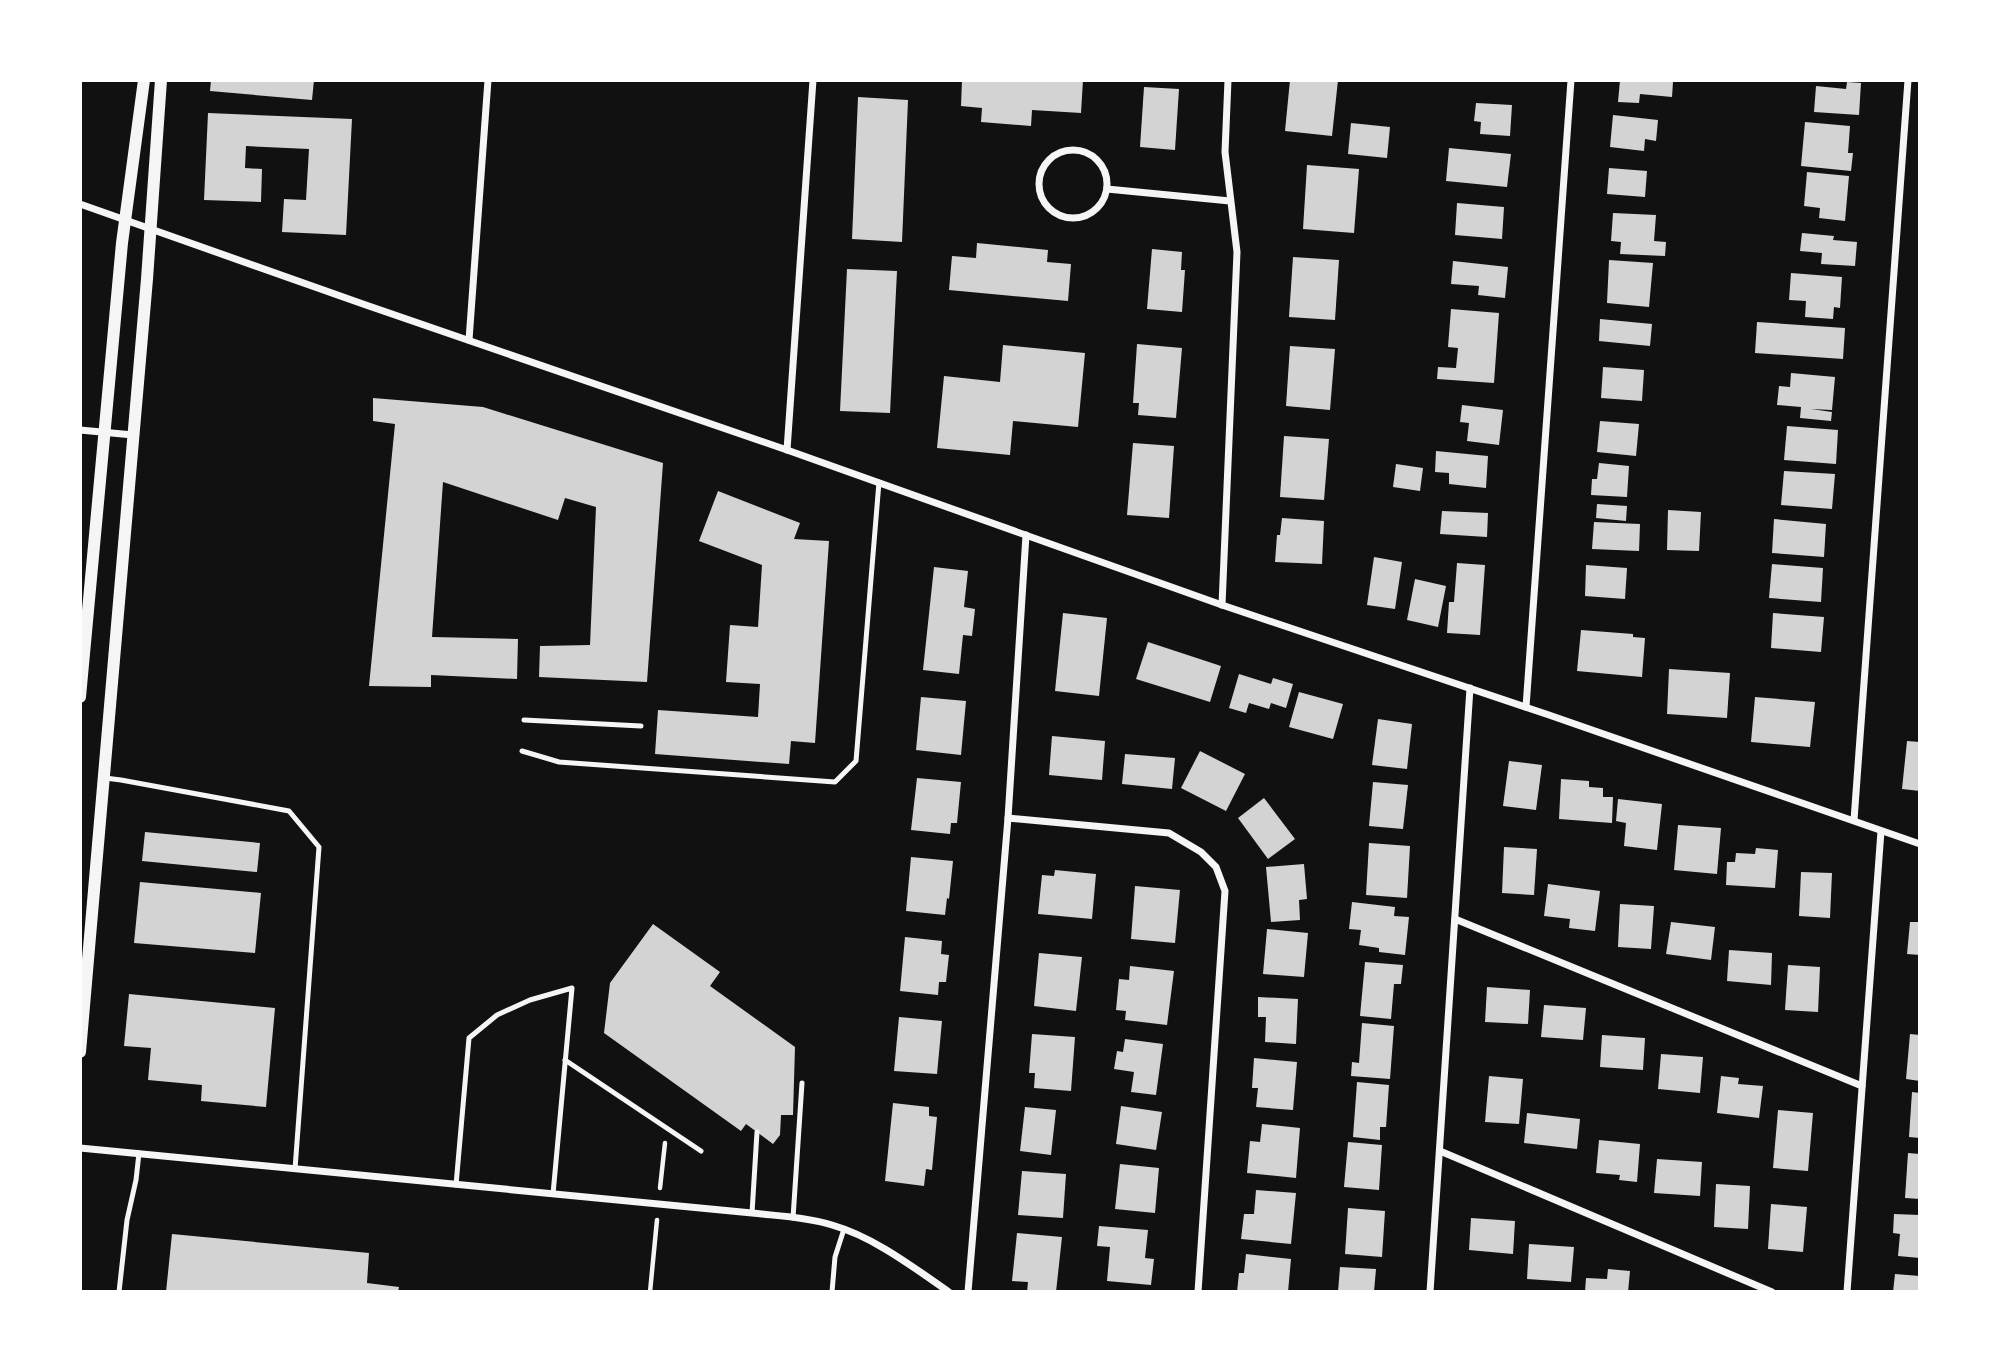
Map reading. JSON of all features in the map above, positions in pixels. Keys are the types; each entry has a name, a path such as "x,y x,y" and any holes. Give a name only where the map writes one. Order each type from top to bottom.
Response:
{"street":[{"path":"80,697 125,219 144,80"},
{"path":"80,1052 151,228 161,80"},
{"path":"469,340 488,80"},
{"path":"787,450 813,80"},
{"path":"1223,605 1237,252 1225,152 1228,80"},
{"path":"1526,707 1571,80"},
{"path":"1854,820 1908,80"},
{"path":"1077,150 1097,159 1104,168 1107,189 1097,210 1076,219 1064,218 1053,213 1045,204 1038,182 1041,171 1055,154 1077,150"},
{"path":"1107,189 1230,201"},
{"path":"80,204 879,482 1223,605 1920,844"},
{"path":"80,430 133,435"},
{"path":"968,1292 1008,818 1026,535"},
{"path":"1430,1292 1470,688"},
{"path":"1008,818 1169,833 1201,852 1216,867 1225,891 1198,1292"},
{"path":"1847,1292 1881,831"},
{"path":"1455,919 1862,1086"},
{"path":"80,1148 752,1213 825,1223 844,1229 891,1253 949,1292"},
{"path":"1440,1151 1772,1292"}],"lane":[{"path":"522,751 559,762 835,782 856,761 879,482"},
{"path":"524,720 641,726"},
{"path":"103,778 289,811 319,847 295,1169"},
{"path":"456,1185 469,1038 497,1015 530,1000 572,988 553,1194"},
{"path":"565,1060 701,1151"},
{"path":"793,1218 802,1083"},
{"path":"752,1213 757,1132"},
{"path":"120,1292 127,1220 139,1153"},
{"path":"832,1292 835,1257 844,1229"}],"path":[{"path":"660,1188 665,1143"},
{"path":"650,1292 657,1220"}],"building":[{"path":"211,80 314,80 312,100 210,91"},
{"path":"962,80 1083,80 1081,113 1032,110 1031,126 981,122 982,108 961,106"},
{"path":"1290,80 1338,80 1332,136 1285,131"},
{"path":"1620,80 1673,82 1672,97 1640,94 1639,103 1618,102"},
{"path":"1847,82 1861,83 1859,115 1814,112 1816,86 1846,89"},
{"path":"1144,87 1179,89 1175,150 1140,147"},
{"path":"858,97 908,100 902,242 852,239"},
{"path":"1476,103 1512,105 1510,136 1480,134 1481,122 1474,121"},
{"path":"208,113 352,119 346,235 282,232 284,199 306,200 309,149 246,146 245,168 262,169 261,202 204,200"},
{"path":"1613,115 1658,120 1656,141 1645,139 1644,151 1610,147"},
{"path":"1805,122 1850,126 1848,153 1853,153 1851,171 1801,166"},
{"path":"1351,123 1390,127 1387,158 1348,154"},
{"path":"1449,148 1511,154 1507,187 1446,181"},
{"path":"1307,165 1359,169 1354,233 1303,229"},
{"path":"1609,168 1647,171 1645,197 1607,194"},
{"path":"1807,172 1849,176 1845,221 1819,218 1820,208 1804,206"},
{"path":"1457,203 1504,207 1502,239 1455,235"},
{"path":"1613,213 1656,215 1654,241 1666,242 1665,256 1620,254 1621,242 1611,241"},
{"path":"1802,233 1834,236 1833,240 1857,242 1855,266 1821,264 1822,253 1800,251"},
{"path":"977,243 1048,250 1047,262 1071,264 1068,301 949,290 952,256 976,258"},
{"path":"1152,249 1182,252 1181,270 1185,270 1182,312 1147,309"},
{"path":"1293,257 1339,260 1335,320 1289,317"},
{"path":"1609,260 1653,263 1649,307 1607,303"},
{"path":"1453,261 1508,267 1505,298 1478,295 1479,286 1451,284"},
{"path":"847,269 897,271 890,413 840,411"},
{"path":"1791,273 1842,277 1840,308 1834,307 1833,319 1805,317 1806,301 1789,300"},
{"path":"1451,309 1499,313 1494,383 1437,379 1438,367 1456,368 1458,348 1448,347"},
{"path":"1600,319 1652,324 1650,346 1599,341"},
{"path":"1757,322 1845,328 1843,359 1755,353"},
{"path":"1137,344 1182,348 1176,418 1138,415 1139,403 1133,403"},
{"path":"1003,345 1085,353 1078,427 1013,421 1010,455 937,448 944,376 1000,382"},
{"path":"1290,346 1335,349 1330,410 1286,406"},
{"path":"1603,367 1644,370 1642,401 1601,398"},
{"path":"1791,373 1835,377 1832,410 1811,409 1832,412 1831,421 1800,418 1801,407 1777,405 1779,386 1790,387"},
{"path":"373,398 483,407 663,463 647,682 539,677 540,646 590,645 596,507 565,498 558,520 443,482 432,637 518,639 517,679 431,675 431,687 369,686 395,424 373,421"},
{"path":"1462,405 1503,410 1499,445 1467,441 1469,423 1460,422"},
{"path":"1600,421 1639,424 1636,456 1597,452"},
{"path":"1787,426 1838,430 1836,464 1784,460"},
{"path":"1284,436 1329,439 1324,500 1280,497"},
{"path":"1133,443 1174,446 1169,518 1127,515"},
{"path":"1436,451 1488,456 1486,488 1449,484 1449,473 1435,472"},
{"path":"1599,463 1629,466 1627,497 1591,495 1592,479 1597,479"},
{"path":"1396,464 1423,468 1420,491 1393,487"},
{"path":"1784,471 1835,474 1832,509 1781,505"},
{"path":"718,491 800,523 794,539 829,541 815,743 791,741 789,764 655,754 658,710 758,717 760,684 726,682 730,625 758,627 762,565 699,541"},
{"path":"1597,504 1627,506 1626,521 1596,518"},
{"path":"1668,510 1701,512 1699,551 1667,550"},
{"path":"1442,511 1488,513 1487,537 1440,534"},
{"path":"1282,518 1324,521 1322,564 1275,562 1277,535 1280,535"},
{"path":"1774,519 1826,524 1824,557 1772,553"},
{"path":"1594,522 1640,524 1639,551 1592,549"},
{"path":"1374,557 1402,562 1395,609 1367,605"},
{"path":"1457,563 1485,565 1480,635 1447,633 1449,602 1454,602"},
{"path":"1772,564 1823,568 1821,602 1769,598"},
{"path":"1586,565 1627,568 1625,599 1585,596"},
{"path":"934,567 968,571 964,607 975,609 972,636 963,635 959,674 923,670"},
{"path":"1415,579 1446,586 1438,627 1407,620"},
{"path":"1063,613 1107,618 1099,696 1055,691"},
{"path":"1773,613 1824,617 1821,652 1771,648"},
{"path":"1581,630 1633,634 1633,637 1645,638 1642,677 1577,671"},
{"path":"1148,642 1221,666 1210,702 1136,679"},
{"path":"1669,669 1730,673 1727,718 1667,714"},
{"path":"1239,674 1271,684 1273,678 1293,684 1286,708 1271,703 1269,709 1249,703 1246,713 1229,708"},
{"path":"1299,692 1343,704 1333,739 1289,727"},
{"path":"921,697 966,701 961,755 916,750"},
{"path":"1755,697 1815,702 1810,747 1751,742"},
{"path":"1378,719 1412,724 1407,769 1372,765"},
{"path":"1052,736 1105,741 1102,780 1049,775"},
{"path":"1907,741 1920,742 1920,791 1902,789"},
{"path":"1200,751 1245,774 1226,811 1181,788"},
{"path":"1125,754 1175,758 1172,789 1122,784"},
{"path":"1509,761 1542,765 1536,810 1503,806"},
{"path":"917,778 961,782 957,823 951,823 950,834 911,830"},
{"path":"1561,779 1589,781 1589,787 1603,788 1603,797 1613,797 1612,823 1559,819"},
{"path":"1373,782 1408,785 1403,829 1369,826"},
{"path":"1264,798 1295,839 1268,859 1238,818"},
{"path":"1618,799 1662,804 1657,850 1624,846 1626,823 1616,821"},
{"path":"1678,825 1721,828 1717,874 1674,870"},
{"path":"145,832 260,843 257,872 142,861"},
{"path":"1369,843 1410,846 1407,898 1366,895"},
{"path":"1504,847 1537,849 1534,895 1502,893"},
{"path":"1756,848 1778,850 1775,888 1726,885 1727,862 1735,862 1736,853 1755,854"},
{"path":"911,857 953,861 945,915 906,911"},
{"path":"1304,864 1307,899 1299,900 1300,920 1271,922 1266,867"},
{"path":"1055,870 1096,874 1092,919 1038,914 1042,875 1054,876"},
{"path":"1801,872 1832,873 1830,918 1799,916"},
{"path":"140,882 261,893 255,953 134,943"},
{"path":"1548,884 1600,891 1595,931 1569,928 1570,919 1544,916"},
{"path":"1135,886 1180,890 1175,943 1131,939"},
{"path":"1352,902 1395,907 1394,916 1409,917 1405,955 1379,952 1379,948 1359,945 1361,930 1349,929"},
{"path":"1620,904 1654,906 1651,949 1618,947"},
{"path":"1671,922 1715,927 1711,960 1666,954"},
{"path":"1910,922 1920,922 1920,955 1907,954"},
{"path":"653,924 720,972 710,986 795,1047 793,1115 781,1115 780,1135 773,1144 746,1124 741,1131 604,1033 610,983"},
{"path":"1267,929 1308,933 1304,977 1263,974"},
{"path":"905,937 942,941 941,954 949,955 946,982 939,982 938,995 900,991"},
{"path":"1729,950 1772,953 1771,985 1727,981"},
{"path":"1039,953 1082,957 1076,1011 1034,1006"},
{"path":"1365,962 1403,965 1401,984 1394,984 1391,1019 1360,1016"},
{"path":"1788,965 1820,967 1818,1012 1785,1010"},
{"path":"1130,966 1174,971 1167,1025 1125,1020 1126,1011 1116,1010 1119,979 1129,980"},
{"path":"1487,987 1530,990 1528,1024 1485,1022"},
{"path":"129,994 275,1008 266,1107 201,1101 202,1085 148,1080 151,1048 124,1046"},
{"path":"1258,997 1298,999 1296,1044 1265,1042 1266,1017 1258,1017"},
{"path":"1544,1005 1586,1008 1583,1040 1541,1037"},
{"path":"899,1017 942,1021 937,1074 894,1071"},
{"path":"1362,1023 1394,1026 1390,1079 1351,1076 1352,1062 1359,1063"},
{"path":"1032,1034 1075,1037 1071,1091 1034,1088 1035,1073 1029,1073"},
{"path":"1910,1034 1920,1035 1920,1081 1906,1079"},
{"path":"1602,1035 1645,1038 1643,1070 1600,1067"},
{"path":"1125,1039 1163,1044 1156,1095 1131,1092 1134,1072 1114,1069 1117,1051 1123,1052"},
{"path":"1661,1054 1703,1057 1700,1093 1658,1089"},
{"path":"1254,1058 1297,1062 1293,1110 1256,1107 1258,1088 1252,1088"},
{"path":"1489,1076 1523,1079 1519,1124 1485,1122"},
{"path":"1721,1076 1739,1078 1738,1084 1763,1086 1759,1118 1717,1113"},
{"path":"1357,1082 1389,1085 1386,1127 1380,1127 1380,1140 1353,1137"},
{"path":"1912,1092 1920,1093 1920,1138 1909,1137"},
{"path":"893,1103 929,1107 929,1116 937,1117 932,1170 926,1169 924,1186 885,1181"},
{"path":"1121,1106 1162,1112 1156,1150 1116,1144"},
{"path":"1025,1107 1056,1110 1051,1155 1020,1151"},
{"path":"1778,1110 1813,1113 1808,1171 1773,1168"},
{"path":"1527,1113 1580,1119 1577,1149 1524,1143"},
{"path":"1262,1124 1300,1128 1296,1178 1247,1173 1250,1141 1260,1142"},
{"path":"1599,1140 1640,1144 1637,1182 1619,1180 1620,1175 1596,1173"},
{"path":"1348,1142 1382,1145 1379,1190 1344,1187"},
{"path":"1908,1153 1920,1154 1920,1199 1905,1198"},
{"path":"1657,1159 1702,1162 1700,1196 1654,1193"},
{"path":"1120,1164 1159,1168 1155,1213 1115,1209"},
{"path":"1022,1171 1066,1174 1063,1218 1018,1215"},
{"path":"1716,1184 1750,1186 1748,1229 1714,1227"},
{"path":"1256,1190 1296,1193 1291,1244 1241,1239 1244,1214 1254,1214"},
{"path":"1771,1204 1807,1207 1803,1252 1768,1249"},
{"path":"1348,1208 1385,1211 1382,1257 1345,1254"},
{"path":"1894,1214 1920,1215 1920,1258 1898,1256 1900,1234 1893,1233"},
{"path":"1471,1218 1515,1221 1513,1254 1469,1250"},
{"path":"1099,1226 1148,1230 1145,1258 1154,1259 1151,1285 1107,1281 1110,1247 1097,1246"},
{"path":"1017,1233 1062,1237 1056,1292 1027,1292 1028,1282 1012,1281"},
{"path":"172,1234 369,1253 367,1283 399,1287 398,1292 166,1292"},
{"path":"1529,1244 1574,1247 1571,1282 1527,1279"},
{"path":"1246,1254 1291,1259 1288,1292 1237,1292 1239,1273 1244,1273"},
{"path":"1340,1267 1376,1269 1374,1292 1338,1292"},
{"path":"1608,1269 1630,1271 1628,1292 1585,1292 1586,1278 1607,1279"},
{"path":"1895,1274 1920,1276 1920,1292 1893,1292"}]}
